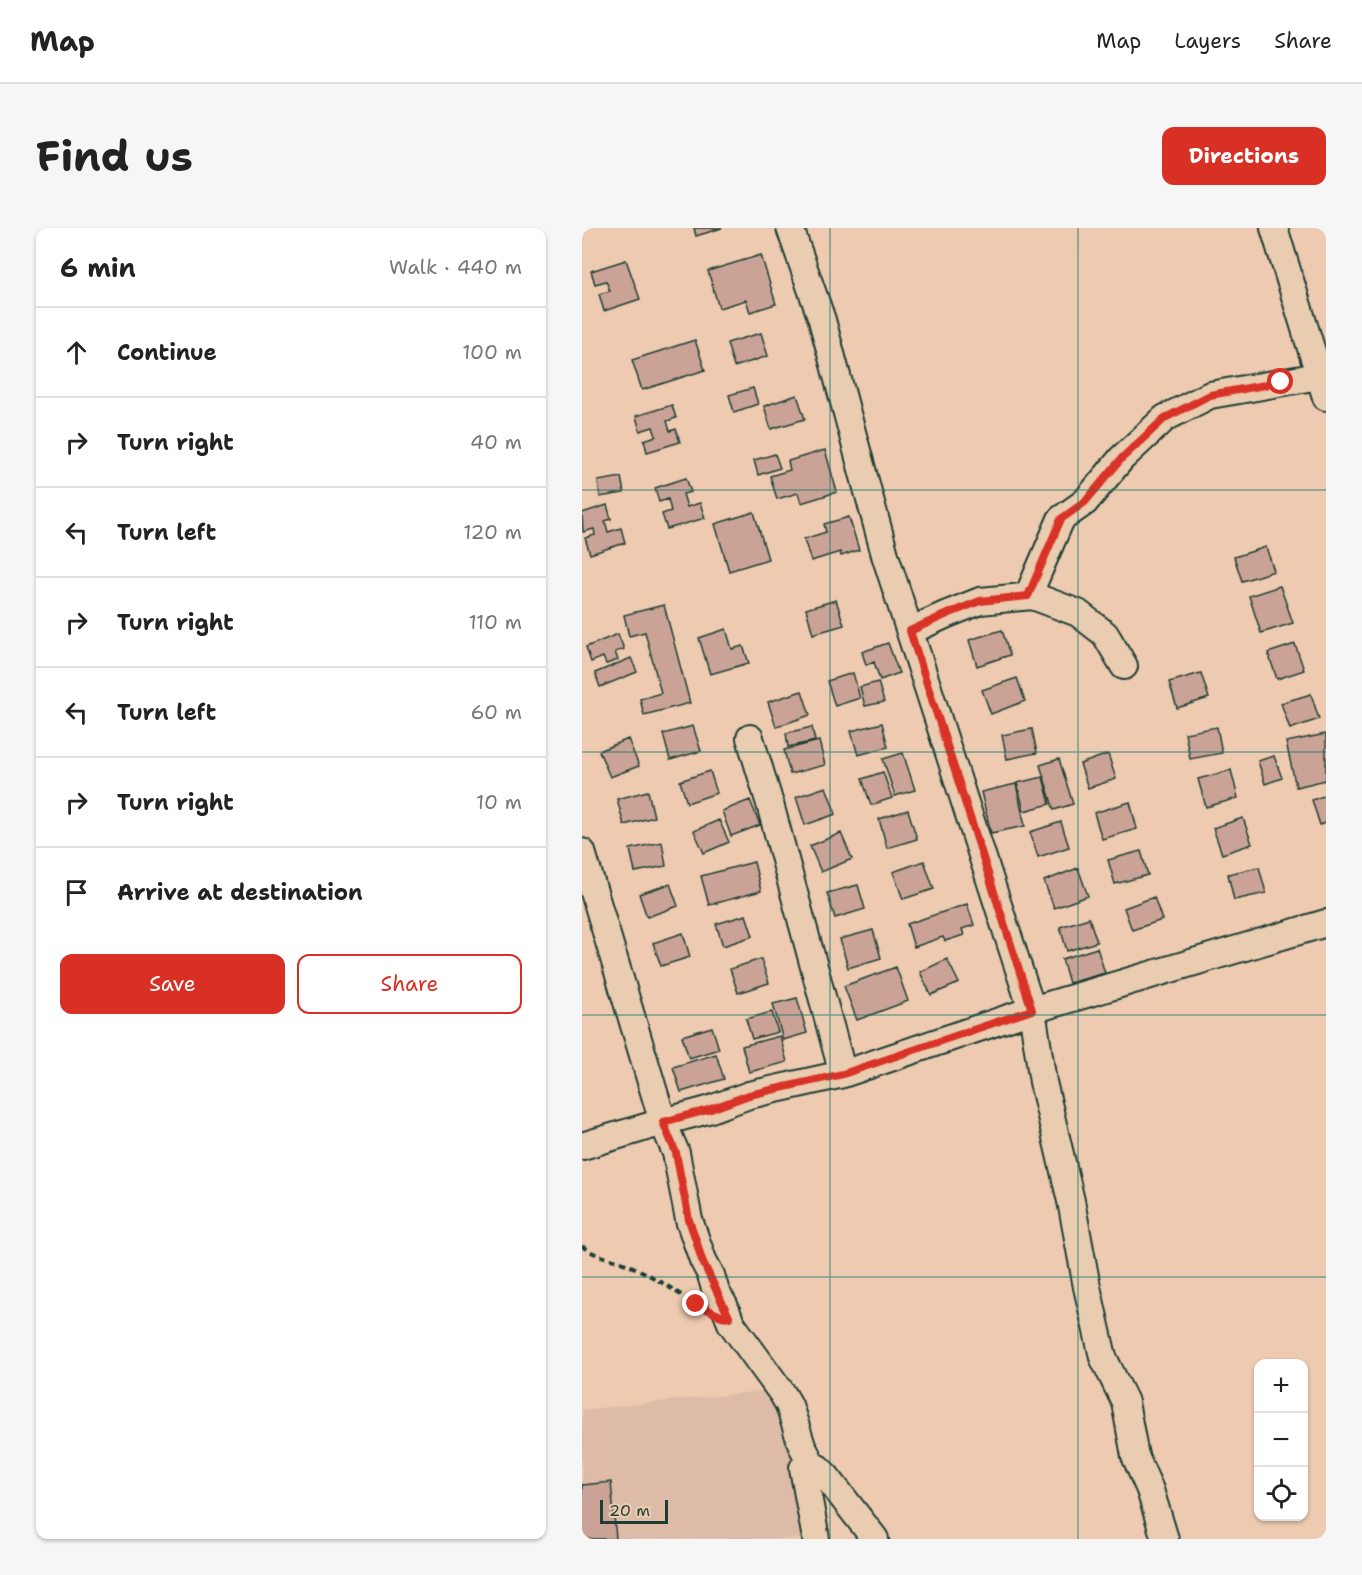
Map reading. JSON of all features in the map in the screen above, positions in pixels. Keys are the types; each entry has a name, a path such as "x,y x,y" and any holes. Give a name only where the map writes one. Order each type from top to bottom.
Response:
{"street":[{"path":"790,228 822,320 885,555 1032,1010 1043,1082 1071,1201 1103,1357 1125,1402 1135,1456 1150,1490 1165,1539"},
{"path":"1028,596 1061,519 1085,502 1122,458 1165,418 1210,395 1324,383 1274,228"},
{"path":"910,631 980,601 1033,596 1078,613 1105,634 1124,666"},
{"path":"750,738 843,1074"},
{"path":"582,852 663,1122 676,1153 689,1220 699,1250 729,1317 789,1405 802,1446 809,1459 803,1468 816,1539"},
{"path":"582,1146 708,1110 749,1095 843,1074 1032,1010 1326,923"},
{"path":"803,1468 818,1468 875,1539"}],"path":[{"path":"582,1246 600,1256 640,1270 696,1304 721,1316 729,1317"}],"shaded area":[{"path":"773,1390 815,1539 582,1539 582,1410"}],"building":[{"path":"694,228 722,228 696,236"},
{"path":"761,255 776,304 750,312 746,300 719,308 708,271"},
{"path":"626,260 640,299 604,311 599,294 610,291 606,281 595,284 591,271"},
{"path":"761,333 768,356 734,367 727,343"},
{"path":"695,340 705,370 642,390 632,360"},
{"path":"753,388 758,404 734,412 729,395"},
{"path":"797,395 805,419 771,429 764,406"},
{"path":"672,405 676,418 667,421 670,431 676,429 680,442 647,452 644,440 656,436 653,427 640,431 636,416"},
{"path":"825,450 837,492 801,503 798,493 777,499 770,476 790,470 788,461"},
{"path":"775,454 780,468 758,475 754,460"},
{"path":"621,477 624,493 600,497 598,481"},
{"path":"686,478 691,492 683,494 687,507 700,503 705,518 667,529 662,514 671,511 668,499 659,502 655,488"},
{"path":"607,505 611,519 605,521 608,532 621,528 625,543 590,554 585,538 595,535 594,529 583,532 582,513"},
{"path":"754,512 768,559 729,571 715,524"},
{"path":"849,517 859,550 841,556 840,552 811,561 804,539 826,532 824,524"},
{"path":"1266,547 1274,571 1242,581 1234,557"},
{"path":"1280,586 1293,623 1261,633 1249,596"},
{"path":"836,600 844,625 813,634 806,609"},
{"path":"664,605 690,703 644,715 640,699 661,693 645,632 629,636 624,615"},
{"path":"726,629 732,649 743,646 749,663 710,674 699,638"},
{"path":"1002,630 1010,655 977,666 969,640"},
{"path":"618,634 624,649 615,652 618,660 606,664 603,657 591,662 586,647"},
{"path":"888,643 899,673 880,680 874,662 866,665 862,652"},
{"path":"1295,644 1304,670 1277,679 1268,653"},
{"path":"631,658 637,672 600,687 595,673"},
{"path":"853,673 860,698 835,706 827,681"},
{"path":"1201,673 1209,698 1177,708 1169,682"},
{"path":"1017,678 1025,701 991,714 982,690"},
{"path":"878,682 884,702 865,706 860,687"},
{"path":"802,691 810,715 776,727 768,702"},
{"path":"1311,694 1319,719 1290,729 1281,703"},
{"path":"882,723 888,747 858,755 851,731"},
{"path":"693,726 701,751 670,760 663,734"},
{"path":"812,727 815,741 788,747 786,733"},
{"path":"1217,727 1222,753 1190,759 1185,733"},
{"path":"1032,729 1037,753 1007,759 1002,735"},
{"path":"1326,734 1326,780 1296,787 1286,742"},
{"path":"628,739 639,766 610,777 599,751"},
{"path":"819,741 825,765 790,774 784,750"},
{"path":"903,753 915,790 895,796 883,759"},
{"path":"1108,754 1116,779 1088,788 1080,764"},
{"path":"1274,756 1282,778 1265,784 1258,761"},
{"path":"1059,759 1073,804 1054,810 1040,765"},
{"path":"1231,770 1238,798 1206,807 1198,779"},
{"path":"710,771 717,793 687,803 680,781"},
{"path":"883,772 892,798 871,805 862,779"},
{"path":"1043,777 1050,804 1024,811 1017,783"},
{"path":"1016,784 1025,826 991,833 981,792"},
{"path":"826,787 836,814 805,825 796,797"},
{"path":"648,791 654,817 624,825 617,799"},
{"path":"1326,795 1326,823 1320,825 1312,800"},
{"path":"750,800 760,825 731,836 722,811"},
{"path":"1130,802 1137,829 1102,839 1094,813"},
{"path":"908,810 917,839 887,848 879,819"},
{"path":"1243,818 1252,844 1222,854 1213,828"},
{"path":"719,820 729,842 704,853 694,831"},
{"path":"1061,822 1069,847 1038,857 1030,832"},
{"path":"841,833 852,859 821,872 810,846"},
{"path":"662,842 666,866 635,872 630,849"},
{"path":"1141,851 1148,875 1115,884 1108,860"},
{"path":"924,861 934,889 903,899 893,872"},
{"path":"754,862 761,891 709,905 701,876"},
{"path":"1259,867 1266,893 1234,900 1228,874"},
{"path":"1078,868 1088,896 1054,908 1044,881"},
{"path":"670,884 678,906 647,917 639,894"},
{"path":"858,885 865,909 835,918 827,893"},
{"path":"1154,897 1162,920 1132,930 1124,908"},
{"path":"967,904 974,925 962,929 964,935 945,941 943,937 914,947 907,924"},
{"path":"746,915 753,936 723,946 716,924"},
{"path":"1089,918 1097,942 1067,951 1060,927"},
{"path":"873,930 881,958 848,968 840,939"},
{"path":"683,933 690,957 661,966 653,943"},
{"path":"1097,948 1105,973 1069,983 1062,959"},
{"path":"761,959 769,983 738,993 730,969"},
{"path":"947,959 959,983 931,995 920,972"},
{"path":"896,967 908,1001 857,1020 844,986"},
{"path":"797,998 807,1033 783,1040 773,1004"},
{"path":"772,1012 778,1032 752,1039 746,1019"},
{"path":"712,1027 719,1049 689,1058 682,1036"},
{"path":"780,1036 787,1062 749,1072 742,1046"},
{"path":"716,1054 724,1079 681,1092 673,1067"},
{"path":"611,1482 616,1539 582,1539 582,1485"}],"route":[{"path":"696,1304 708,1311 729,1317 702,1260 689,1220 676,1153 663,1122 708,1110 749,1095 843,1074 1032,1010 910,631 980,601 1028,596 1061,519 1085,502 1122,458 1165,418 1210,395 1281,382"}]}
